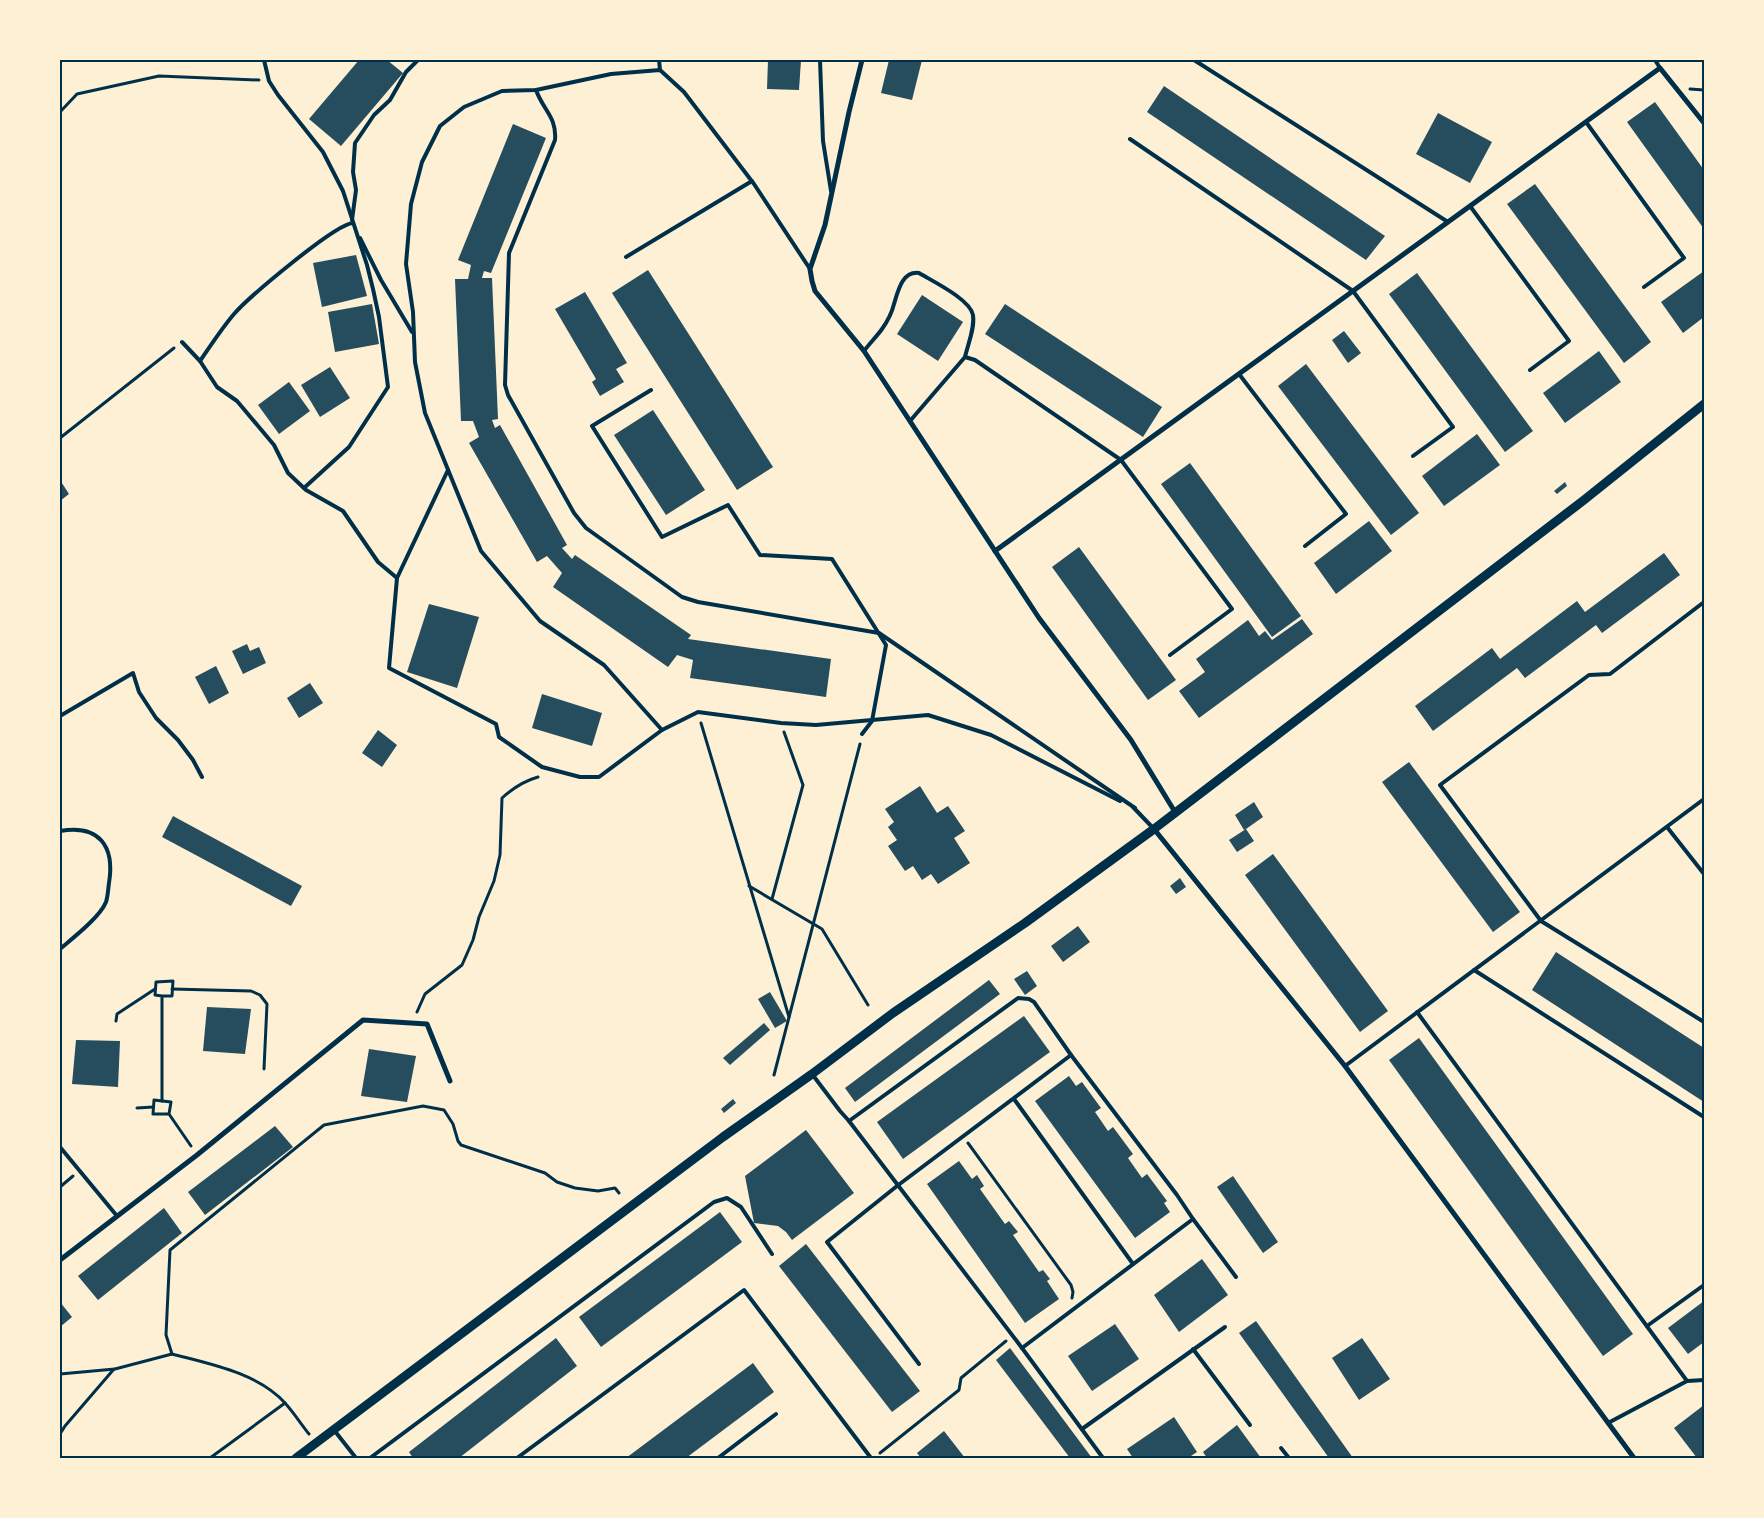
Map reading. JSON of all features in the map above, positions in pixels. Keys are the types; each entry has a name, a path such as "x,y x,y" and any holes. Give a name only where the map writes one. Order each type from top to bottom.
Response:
{"street":[{"path":"862,60 825,225 810,269 815,291 864,351 1039,618 1131,740 1175,812"},
{"path":"995,551 1660,68 1704,123"},
{"path":"296,1458 723,1137 812,1074 893,1013 1025,923 1154,829 1584,500 1704,404"},
{"path":"1154,829 1345,1066 1634,1458"},
{"path":"60,1260 197,1155 363,1020 427,1024 450,1081"}],"lane":[{"path":"264,60 269,81 323,152 343,191 373,289 379,316 388,387 349,447 304,488"},
{"path":"414,334 381,280 352,222 356,190 352,172 355,143 374,115 390,100 406,72 418,60"},
{"path":"658,60 660,70 684,92 752,181 810,269"},
{"path":"820,60 823,142 832,194"},
{"path":"1194,60 1448,222"},
{"path":"1655,60 1660,68"},
{"path":"660,70 611,74 536,90 502,91 464,107 440,126 422,162 412,204 406,264 414,334 415,362 425,413 481,552 540,621 604,664 662,730"},
{"path":"536,90 541,104 552,118 556,129 555,140 509,253 505,386 508,395 574,513 586,528 682,596 698,602 879,633 1135,808 1154,829"},
{"path":"1586,122 1684,258 1644,287"},
{"path":"1130,139 1353,291 1452,427 1413,456"},
{"path":"626,258 752,181"},
{"path":"1470,206 1570,342 1530,370"},
{"path":"200,361 234,314 311,248 334,231 352,222"},
{"path":"864,351 882,328 894,305 898,288 907,276 913,272 919,273 966,302 973,314 971,333 965,357 910,421"},
{"path":"182,342 200,361 217,387 237,401 274,445 288,473 304,488 343,511 378,562 397,578"},
{"path":"965,357 975,360 1121,460 1232,609 1170,655"},
{"path":"1239,374 1346,514 1305,546"},
{"path":"651,390 592,426 662,537 728,505 760,555 832,560 886,645 872,721 862,734"},
{"path":"448,470 397,578 389,668 496,724 499,737 542,767 580,777 599,777 662,730 698,712 780,723 816,725 928,715 991,735 1135,808"},
{"path":"1704,602 1610,674 1589,675 1440,784 1540,921 1704,1022"},
{"path":"60,716 133,673 139,692 156,718 178,740 193,760 202,777"},
{"path":"1345,1066 1704,799"},
{"path":"1667,827 1704,874"},
{"path":"60,831 72,829 85,830 98,837 110,853 111,872 106,902 87,926 60,949"},
{"path":"1474,970 1704,1117"},
{"path":"850,1121 1018,998 1029,999 1034,1002 1071,1055 1177,1195 1236,1277"},
{"path":"1417,1012 1687,1381"},
{"path":"919,1364 827,1242 1071,1055"},
{"path":"812,1074 1013,1335 1103,1458"},
{"path":"1014,1099 1133,1264"},
{"path":"60,1147 117,1216"},
{"path":"370,1458 714,1202 728,1198 741,1207 772,1254"},
{"path":"1022,1348 1193,1219"},
{"path":"1647,1326 1704,1285"},
{"path":"517,1458 744,1290 872,1458"},
{"path":"1082,1429 1225,1327"},
{"path":"1193,1349 1250,1425"},
{"path":"1608,1424 1687,1381 1704,1380"},
{"path":"718,1458 776,1414"},
{"path":"334,1430 356,1458"},
{"path":"1282,1448 1289,1458"}],"path":[{"path":"60,112 78,94 159,76 269,81"},
{"path":"60,438 182,342"},
{"path":"698,712 789,1017"},
{"path":"772,899 803,785 780,723"},
{"path":"774,1075 862,734"},
{"path":"413,1022 425,994 462,965 473,940 481,910 494,881 500,855 502,837 500,807 502,798 511,789 538,777"},
{"path":"750,886 822,929 868,1005"},
{"path":"173,981 172,988 172,996 155,995 156,982 173,981"},
{"path":"172,988 251,991 260,995 267,1004 264,1069"},
{"path":"116,1021 116,1014 155,989"},
{"path":"162,996 162,1101"},
{"path":"169,1114 152,1114 154,1100 171,1102 169,1114 197,1155"},
{"path":"172,1354 166,1335 170,1250 324,1125 423,1106 444,1110 453,1124 461,1145 545,1173 557,1182 575,1188 598,1191 614,1188 619,1193"},
{"path":"137,1108 153,1107"},
{"path":"964,1137 1071,1285 1073,1292 1069,1305"},
{"path":"60,1187 80,1171"},
{"path":"872,1458 959,1390 961,1378 1013,1335"},
{"path":"60,1374 115,1368 172,1354 229,1369 270,1390 285,1403 316,1444"},
{"path":"60,1434 115,1368"},
{"path":"210,1458 285,1403"}],"building":[{"path":"359,60 387,60 403,73 341,146 309,119"},
{"path":"768,60 801,60 799,90 767,89"},
{"path":"889,60 922,60 912,100 881,93"},
{"path":"1164,86 1385,236 1366,260 1147,112"},
{"path":"1655,102 1704,170 1704,229 1627,122"},
{"path":"1438,113 1492,142 1470,183 1416,154"},
{"path":"513,124 546,138 491,273 484,271 482,278 492,278 498,419 492,420 495,428 500,425 567,545 562,548 572,559 575,555 691,635 688,639 831,659 826,697 690,678 693,660 677,655 668,667 553,587 562,573 547,556 537,562 469,443 479,437 473,421 461,421 455,279 468,279 471,265 458,260"},
{"path":"1535,184 1651,342 1624,363 1507,204"},
{"path":"356,255 367,296 322,307 313,263"},
{"path":"648,270 773,467 737,490 612,293"},
{"path":"1704,271 1704,317 1683,333 1661,302"},
{"path":"1417,273 1533,431 1505,452 1389,294"},
{"path":"585,292 627,363 616,369 624,382 600,396 592,382 596,379 555,309"},
{"path":"922,295 963,322 938,361 897,334"},
{"path":"372,304 379,344 335,352 328,312"},
{"path":"1005,304 1162,407 1143,437 985,334"},
{"path":"1344,331 1361,353 1348,363 1332,340"},
{"path":"1599,351 1621,382 1565,423 1543,393"},
{"path":"1306,364 1419,513 1391,535 1278,386"},
{"path":"330,367 350,398 320,417 301,385"},
{"path":"289,382 310,411 279,434 258,405"},
{"path":"653,410 705,490 666,515 614,435"},
{"path":"1477,434 1500,465 1444,506 1422,476"},
{"path":"1190,463 1301,616 1272,637 1161,484"},
{"path":"60,480 69,494 60,501"},
{"path":"1565,482 1567,486 1557,494 1554,491"},
{"path":"1369,521 1392,551 1336,594 1314,563"},
{"path":"1079,547 1176,680 1148,700 1052,567"},
{"path":"1664,553 1680,575 1602,633 1596,625 1525,678 1517,668 1433,731 1415,706 1492,648 1500,659 1577,601 1585,612"},
{"path":"429,604 479,617 457,688 407,672"},
{"path":"1302,619 1313,634 1199,718 1179,691 1205,672 1196,659 1248,620 1259,636 1265,631 1272,640"},
{"path":"247,644 250,651 259,647 266,663 243,674 232,651"},
{"path":"216,666 229,693 209,704 195,677"},
{"path":"310,683 323,703 299,718 287,698"},
{"path":"542,694 602,713 592,746 532,728"},
{"path":"378,730 397,745 382,767 362,753"},
{"path":"1409,762 1520,912 1493,932 1382,782"},
{"path":"920,786 937,813 948,806 965,831 954,838 970,863 938,884 931,874 922,880 913,866 905,871 888,846 897,840 888,827 894,822 885,809"},
{"path":"1254,802 1263,817 1244,830 1235,815"},
{"path":"173,816 302,886 291,906 162,837"},
{"path":"1246,829 1254,841 1237,852 1229,840"},
{"path":"1273,854 1388,1011 1360,1032 1245,875"},
{"path":"1180,878 1186,887 1176,894 1170,886"},
{"path":"1078,926 1090,942 1063,962 1051,946"},
{"path":"1556,952 1704,1048 1704,1102 1532,990"},
{"path":"1027,971 1037,986 1025,995 1014,979"},
{"path":"989,980 1000,994 855,1102 845,1088"},
{"path":"770,992 787,1021 775,1028 758,999"},
{"path":"207,1007 251,1009 245,1054 203,1051"},
{"path":"1024,1016 1050,1052 903,1159 877,1122"},
{"path":"764,1023 770,1030 730,1065 723,1058"},
{"path":"1419,1038 1633,1334 1603,1356 1389,1060"},
{"path":"76,1040 120,1041 118,1087 72,1084"},
{"path":"369,1049 416,1056 407,1102 361,1096"},
{"path":"1069,1076 1076,1086 1082,1082 1101,1108 1095,1112 1108,1131 1113,1127 1133,1154 1128,1158 1142,1178 1147,1174 1167,1201 1164,1203 1170,1212 1135,1238 1035,1101"},
{"path":"733,1099 736,1103 724,1113 721,1109"},
{"path":"275,1126 293,1147 205,1215 188,1192"},
{"path":"806,1130 854,1193 792,1240 778,1226 754,1223 745,1176"},
{"path":"959,1161 972,1179 977,1175 984,1186 980,1189 1005,1224 1009,1221 1018,1232 1013,1235 1039,1272 1043,1270 1050,1279 1047,1281 1059,1299 1025,1323 927,1184"},
{"path":"1233,1176 1278,1242 1263,1253 1217,1187"},
{"path":"164,1208 182,1233 98,1300 78,1276"},
{"path":"720,1212 742,1242 601,1347 579,1317"},
{"path":"806,1244 920,1391 892,1412 779,1266"},
{"path":"1202,1259 1228,1295 1179,1332 1154,1295"},
{"path":"1704,1301 1704,1342 1688,1354 1668,1328"},
{"path":"60,1302 72,1317 60,1327"},
{"path":"1256,1321 1353,1458 1329,1458 1239,1333"},
{"path":"1115,1324 1139,1359 1092,1391 1068,1356"},
{"path":"556,1338 577,1366 459,1458 413,1458 409,1452"},
{"path":"1362,1338 1390,1379 1359,1400 1332,1358"},
{"path":"1010,1348 1092,1458 1070,1458 996,1360"},
{"path":"753,1363 774,1392 686,1458 626,1458"},
{"path":"1704,1405 1704,1458 1697,1458 1674,1428"},
{"path":"1174,1417 1197,1452 1188,1458 1133,1458 1127,1449"},
{"path":"1237,1425 1261,1458 1207,1458 1203,1452"},
{"path":"944,1431 965,1458 921,1458 917,1453"}]}
